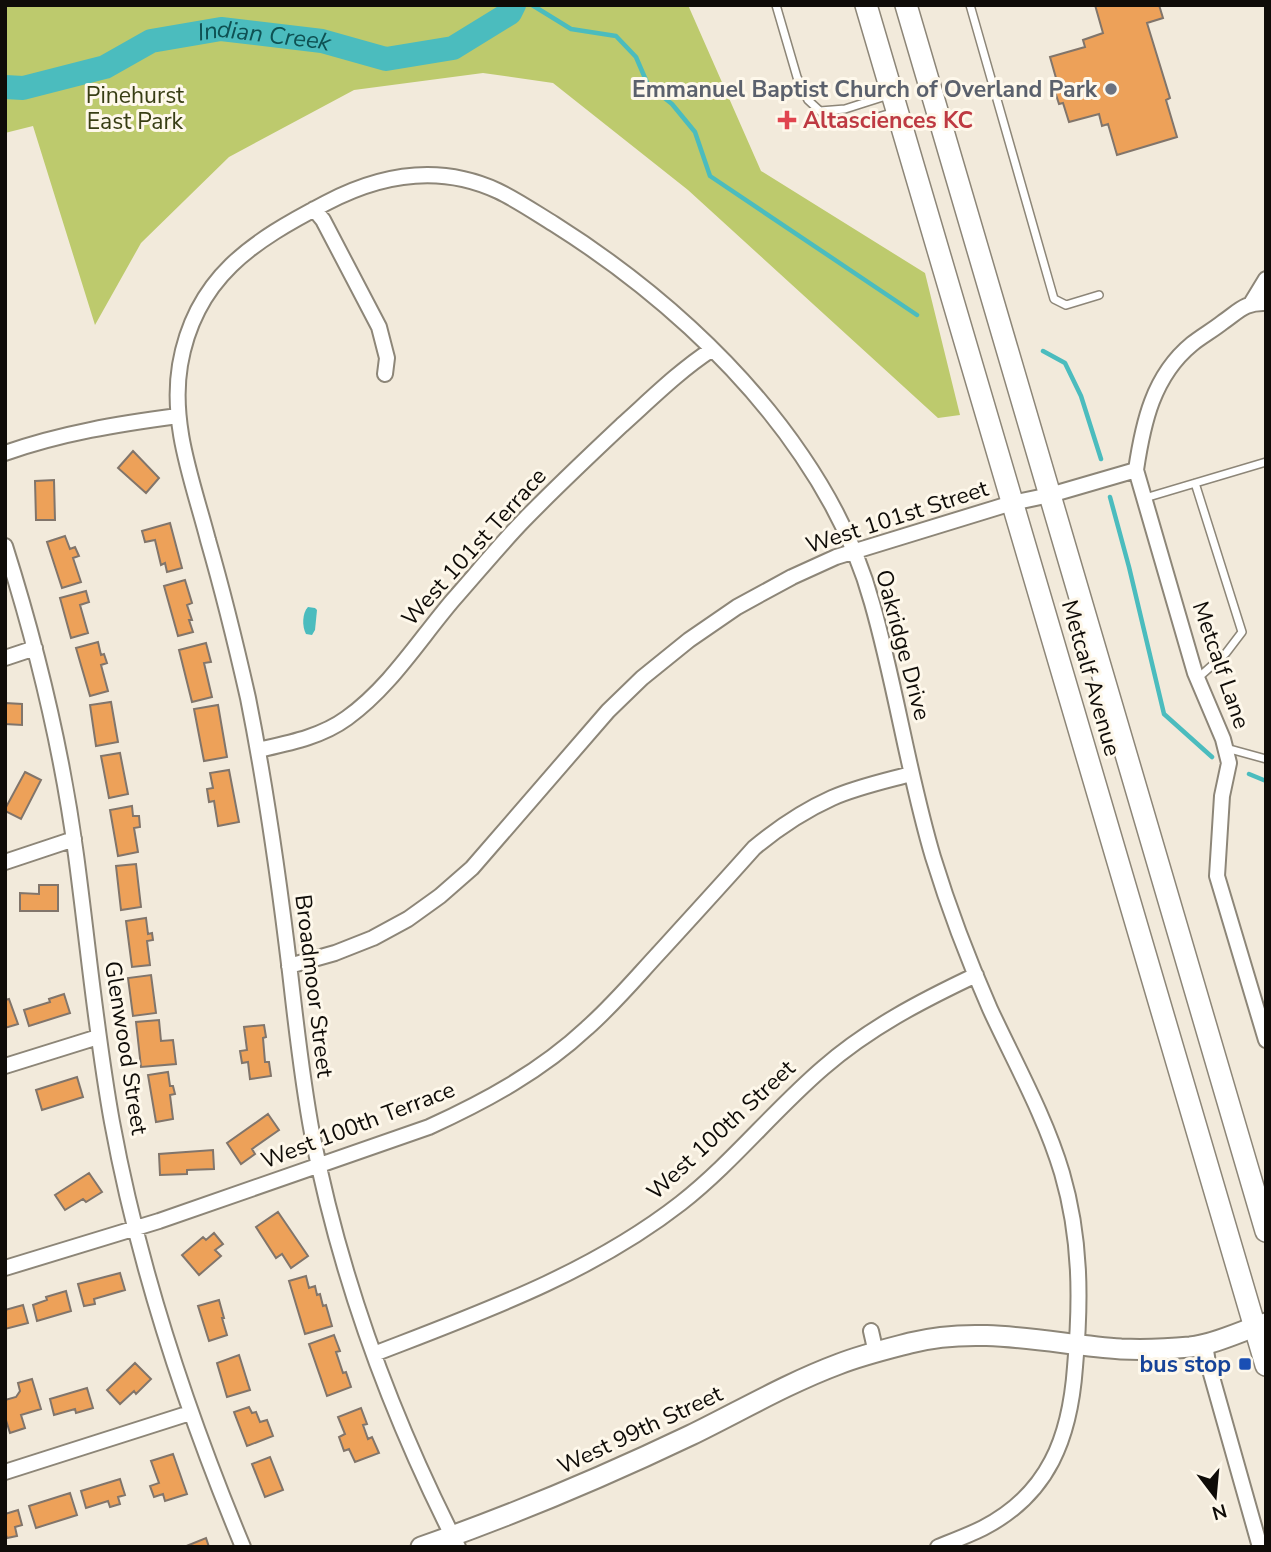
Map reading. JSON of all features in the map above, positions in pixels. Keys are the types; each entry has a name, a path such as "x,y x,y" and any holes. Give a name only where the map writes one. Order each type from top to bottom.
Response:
{"main road":[{"name":"Metcalf Avenue","path":"866,5 1012,503 1260,1324 1266,1365"},
{"name":"Metcalf Avenue","path":"906,5 1266,1231"}],"street":[{"name":"Oakridge Drive","path":"178,416 179,369 185,341 196,314 206,295 253,245 274,230 363,185 418,174 442,175 497,191 601,255 643,288 738,376 802,455 842,525 872,603 933,857 976,975 1044,1122 1073,1217 1079,1266 1080,1311 1073,1391 1063,1438 1044,1476 1016,1506 975,1532 938,1547"},
{"path":"314,209 323,220 379,327 387,358 385,374"},
{"path":"1136,470 1146,416 1166,373 1192,345 1259,302 1266,279"},
{"name":"West 101st Terrace","path":"258,750 321,733 345,720 366,703 524,521 590,454 666,384 711,350"},
{"path":"5,453 61,436 178,416"},
{"name":"Broadmoor Street","path":"178,416 180,436 227,609 258,750 307,1105 319,1166 341,1252 373,1354 392,1405 455,1541"},
{"name":"West 101st Street","path":"289,966 335,953 373,938 408,919 440,896 472,868 608,711 642,678 689,640 737,607 792,577 853,551 1012,503 1136,470"},
{"name":"Metcalf Lane","path":"1136,470 1197,678 1225,747 1228,762 1222,796 1217,876 1266,1040"},
{"name":"Glenwood Street","path":"5,545 47,694 63,773 74,839 98,1037 135,1228 190,1413 243,1547"},
{"path":"5,657 35,648"},
{"name":"West 100th Terrace","path":"5,1268 159,1221 319,1166 429,1126 510,1086 586,1029 618,998 754,848 777,829 804,811 833,797 911,774"},
{"path":"5,862 74,839"},
{"name":"West 100th Street","path":"373,1354 560,1277 641,1232 705,1182 803,1086 849,1047 928,997 976,975"},
{"path":"5,1066 98,1037"},
{"name":"West 99th Street","path":"421,1547 455,1541 691,1435 793,1384 840,1364 913,1342 984,1335 1123,1349 1192,1347 1260,1324"},
{"path":"871,1331 876,1353"},
{"path":"1205,1344 1260,1547"},
{"path":"5,1472 190,1413"}],"lane":[{"path":"776,5 797,77 808,100 835,125 850,125 895,103"},
{"path":"970,5 1054,299 1066,305 1099,295"},
{"path":"820,111 895,103"},
{"path":"1145,498 1266,462"},
{"path":"1195,483 1242,632 1226,653 1197,678"},
{"path":"1225,747 1266,759"}],"green space":[{"name":"Pinehurst East Park","path":"5,5 688,5 761,171 925,273 960,415 938,418 688,190 553,83 483,73 354,90 229,157 141,243 95,325 33,126 5,133"}],"water":[{"path":"308,607 317,610 312,635 306,634 304,628 304,616"}],"building":[{"name":"Emmanuel Baptist Church of Overland Park","path":"1095,5 1159,5 1163,18 1147,23 1170,98 1166,100 1177,137 1117,155 1108,124 1102,126 1099,114 1069,122 1063,103 1059,104 1051,79 1056,78 1050,57 1085,47 1083,40 1103,33"},
{"path":"133,451 159,478 146,493 118,468"},
{"path":"54,480 55,520 36,520 35,481"},
{"path":"170,523 182,568 167,572 165,563 161,565 155,540 145,542 142,531"},
{"path":"65,536 70,549 75,547 79,556 73,558 81,582 62,588 47,542"},
{"path":"185,580 192,603 187,605 193,632 178,636 164,586"},
{"path":"86,591 89,602 80,605 88,633 71,638 60,598"},
{"path":"98,642 101,655 104,654 107,663 101,665 108,691 90,696 76,648"},
{"path":"206,643 211,662 204,663 212,697 192,702 179,650"},
{"path":"111,702 118,742 96,746 90,705"},
{"path":"5,703 22,704 22,725 5,724"},
{"path":"218,705 227,757 204,761 194,709"},
{"path":"120,753 128,794 109,798 101,756"},
{"path":"229,770 239,822 218,826 214,801 209,802 207,789 213,788 210,773"},
{"path":"25,772 41,780 21,819 5,809"},
{"path":"132,806 133,816 139,816 140,827 134,828 138,852 118,856 110,810"},
{"path":"136,864 141,907 121,910 116,866"},
{"path":"39,885 58,885 58,911 20,911 20,893 39,894"},
{"path":"146,918 148,934 152,933 153,940 147,941 150,965 132,967 126,921"},
{"path":"151,975 156,1013 133,1016 128,978"},
{"path":"64,994 70,1013 29,1026 24,1010 50,1002 49,999"},
{"path":"9,999 18,1024 5,1028 5,1000"},
{"path":"159,1020 161,1041 173,1040 176,1064 141,1067 136,1022"},
{"path":"264,1025 265,1062 269,1062 271,1076 250,1079 248,1062 242,1063 240,1051 247,1050 244,1027"},
{"path":"168,1072 170,1086 173,1086 175,1094 170,1095 173,1119 156,1122 148,1075"},
{"path":"77,1077 83,1097 42,1110 36,1090"},
{"path":"268,1114 279,1130 252,1149 255,1154 241,1164 227,1143"},
{"path":"213,1150 214,1169 160,1175 159,1154"},
{"path":"89,1173 102,1192 65,1210 55,1195"},
{"path":"278,1212 308,1256 291,1268 282,1254 276,1258 256,1227"},
{"path":"214,1233 223,1244 215,1250 221,1256 199,1275 182,1255 203,1237 206,1240"},
{"path":"120,1273 125,1290 94,1299 95,1304 84,1306 78,1284"},
{"path":"306,1276 309,1288 315,1286 323,1306 326,1305 332,1326 305,1334 289,1281"},
{"path":"66,1291 71,1311 37,1321 33,1305 47,1300 46,1297"},
{"path":"219,1300 227,1335 209,1341 198,1306"},
{"path":"23,1305 28,1323 5,1329 5,1310"},
{"path":"334,1335 340,1351 336,1352 351,1387 327,1396 309,1344"},
{"path":"239,1355 250,1390 227,1397 217,1363"},
{"path":"135,1363 151,1379 136,1394 134,1391 120,1404 107,1390"},
{"path":"32,1379 41,1409 21,1415 25,1428 10,1433 5,1417 5,1400 16,1397 20,1391 18,1383"},
{"path":"87,1388 93,1408 76,1413 75,1409 54,1415 50,1399"},
{"path":"249,1407 252,1413 256,1412 260,1422 267,1420 273,1436 247,1446 234,1412"},
{"path":"361,1408 367,1424 363,1425 368,1439 372,1437 379,1453 355,1462 349,1449 344,1451 339,1437 345,1434 338,1417"},
{"path":"173,1454 187,1494 165,1501 163,1494 154,1497 150,1486 159,1483 151,1461"},
{"path":"270,1457 283,1490 265,1497 252,1464"},
{"path":"120,1479 125,1495 118,1497 120,1504 110,1507 108,1501 86,1508 81,1491"},
{"path":"70,1493 77,1515 36,1528 29,1506"},
{"path":"18,1510 22,1525 15,1527 17,1536 7,1538 5,1514"},
{"path":"206,1538 209,1547 184,1547"}],"waterway":[{"name":"Indian Creek","path":"5,87 23,88 105,67 151,41 221,29 322,41 386,59 453,48 510,13 514,5"},
{"path":"532,5 571,29 616,36 636,57 648,85 672,104 695,132 710,176 917,315"},
{"path":"1043,351 1065,363 1081,396 1101,459"},
{"path":"1110,497 1164,714 1212,757"},
{"path":"1249,774 1266,781"}],"place":[{"name":"Emmanuel Baptist Church of Overland Park","path":"1111,89"},
{"name":"Altasciences KC","path":"787,120"},
{"name":"bus stop","path":"1245,1364"}]}
